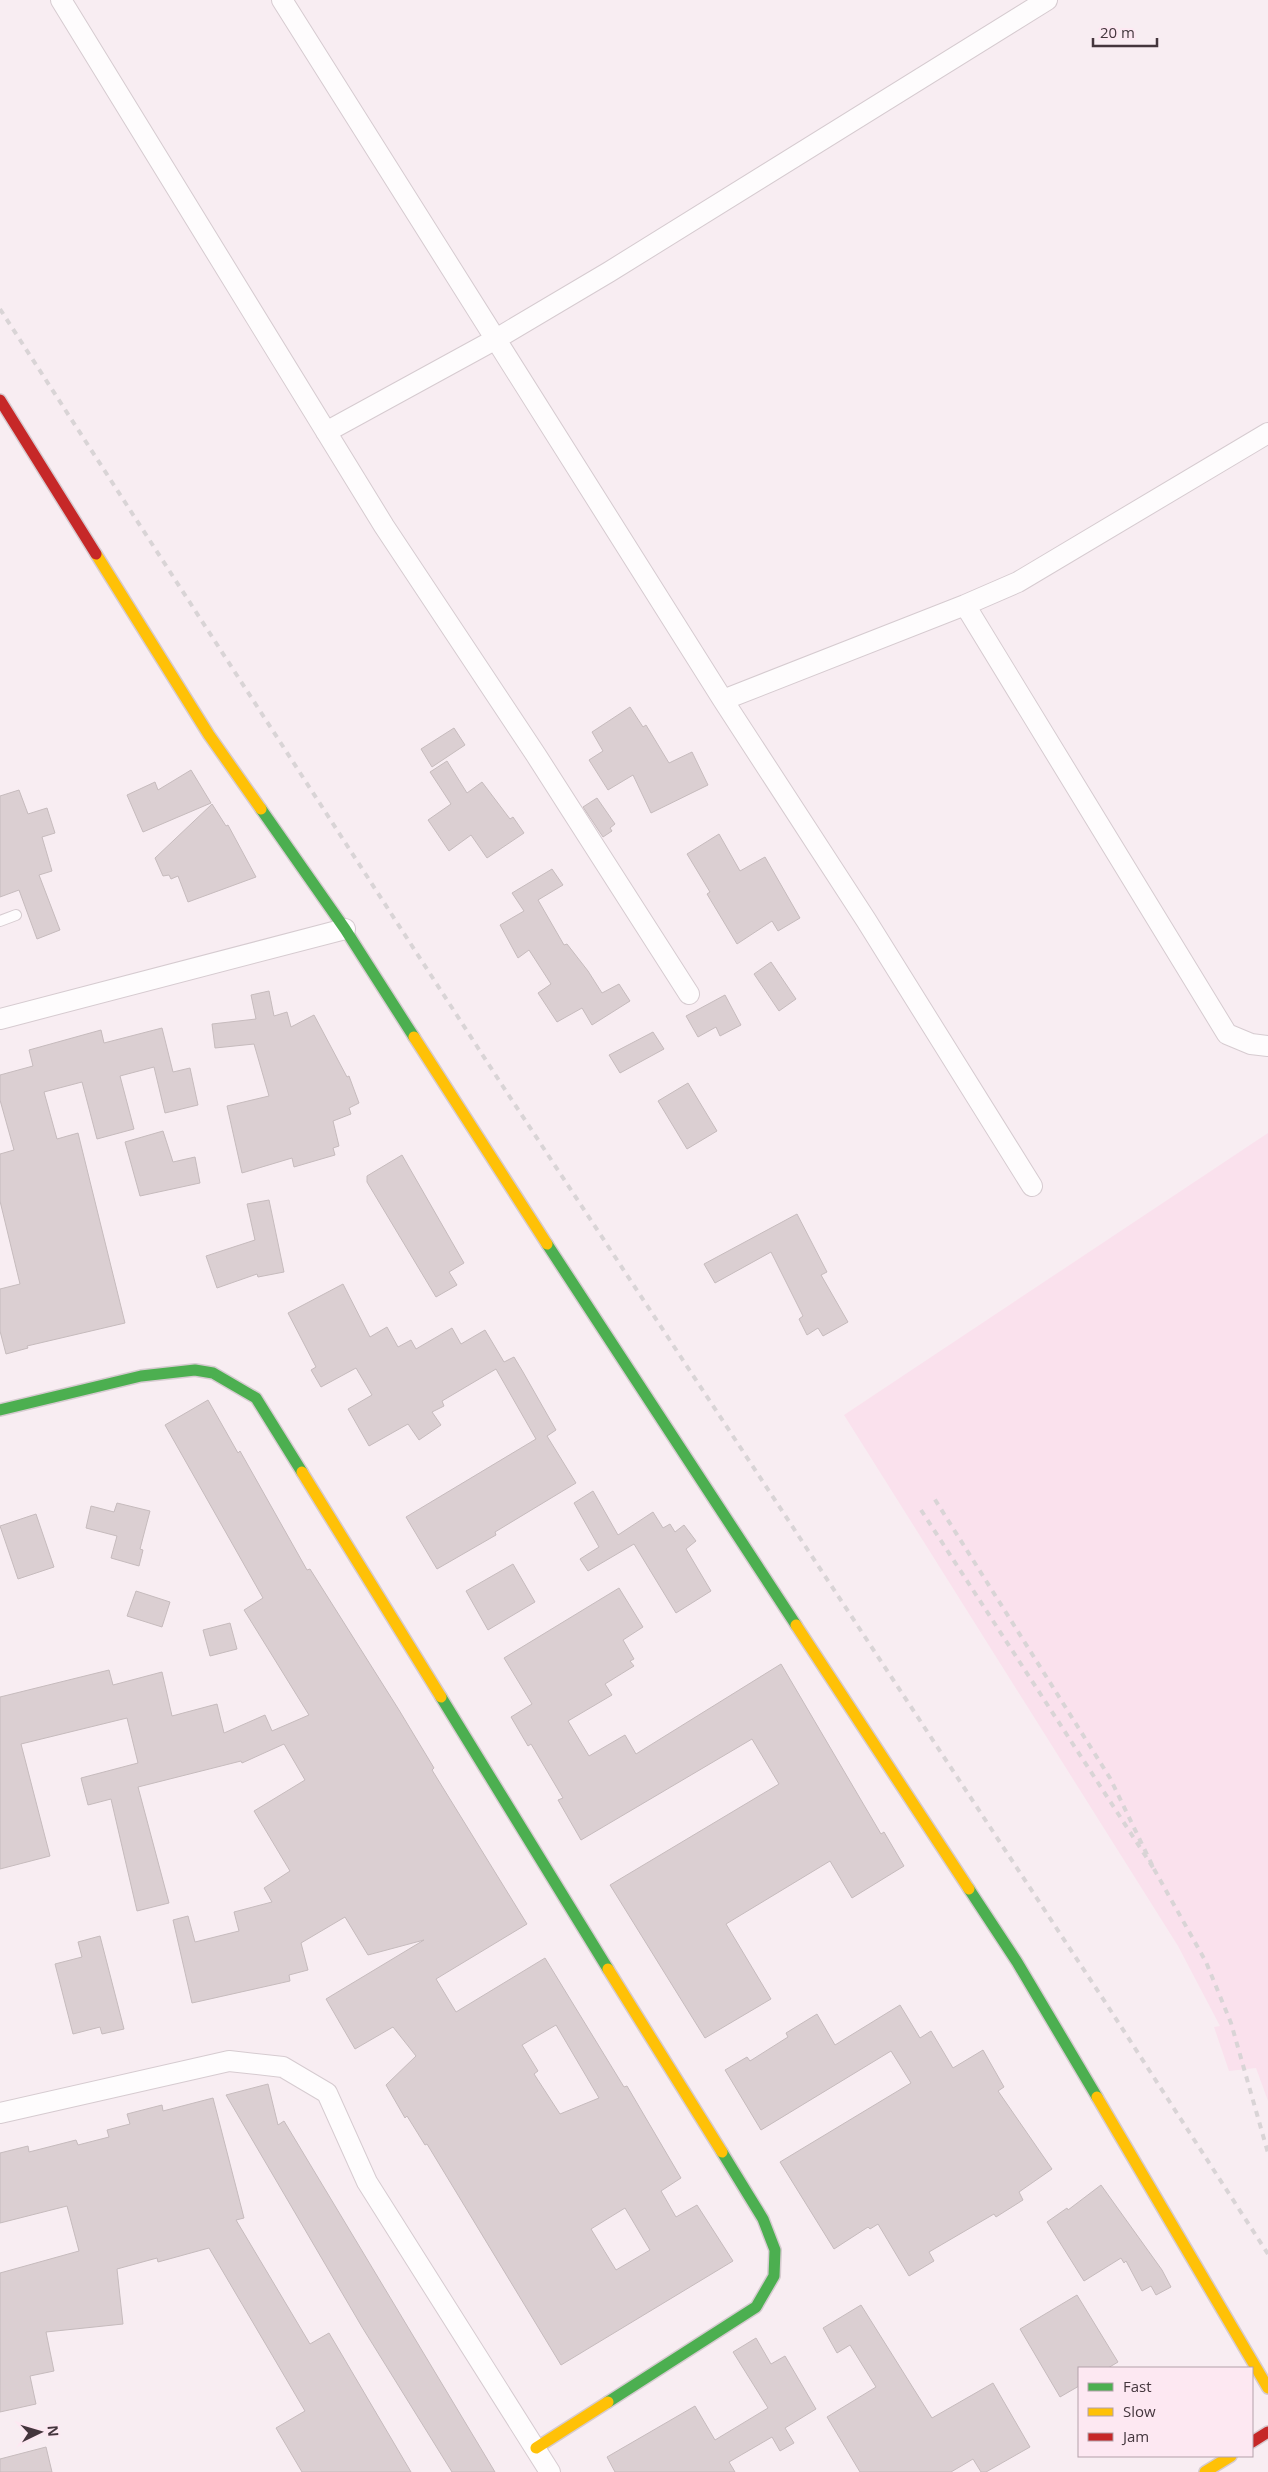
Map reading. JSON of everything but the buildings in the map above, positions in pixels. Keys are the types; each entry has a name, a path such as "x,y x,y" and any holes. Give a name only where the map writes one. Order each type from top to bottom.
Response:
{"street":[{"path":"61,0 384,526 536,755 689,994"},
{"path":"282,0 723,700 866,920 1032,1186"},
{"path":"326,432 496,339 609,272 1047,0"},
{"path":"0,400 209,735 345,929 555,1256 1017,1962 1268,2388"},
{"path":"723,700 965,605 1018,582 1268,433"},
{"path":"965,605 1227,1034 1251,1044 1268,1046"},
{"path":"0,1019 345,929"},
{"path":"0,1410 88,1387 176,1371 212,1372 256,1398 763,2219 775,2250 774,2276 756,2307 536,2448"},
{"path":"0,2113 229,2061 283,2067 327,2093 367,2182 550,2472"},
{"path":"1253,2441 1268,2432"},
{"path":"1205,2472 1229,2457"}],"lane":[{"path":"0,921 16,916"}],"shaded area":[{"path":"1268,1133 1268,2101 1256,2068 1229,2071 1214,2027 1220,2026 1178,1946 844,1415"}],"railway":[{"path":"0,309 502,1085 1109,2008 1268,2254"},
{"path":"921,1510 1154,1869 1110,1778 934,1498"},
{"path":"1154,1869 1206,1962 1231,2023 1268,2153"}],"traffic: fast":[{"path":"261,809 345,929 414,1037"},
{"path":"547,1244 796,1625"},
{"path":"0,1410 141,1376 195,1370 213,1373 256,1398 302,1472"},
{"path":"441,1697 608,1969"},
{"path":"969,1889 1017,1962 1097,2097"},
{"path":"608,2402 756,2307 774,2276 775,2250 763,2219 722,2152"}],"traffic: slow":[{"path":"96,554 209,735 261,809"},
{"path":"414,1037 547,1244"},
{"path":"302,1472 441,1697"},
{"path":"796,1625 969,1889"},
{"path":"608,1969 722,2152"},
{"path":"1097,2097 1268,2388"},
{"path":"536,2448 608,2402"},
{"path":"1205,2472 1229,2457"}],"traffic: jam":[{"path":"0,400 96,554"},
{"path":"1253,2441 1268,2432"}]}
